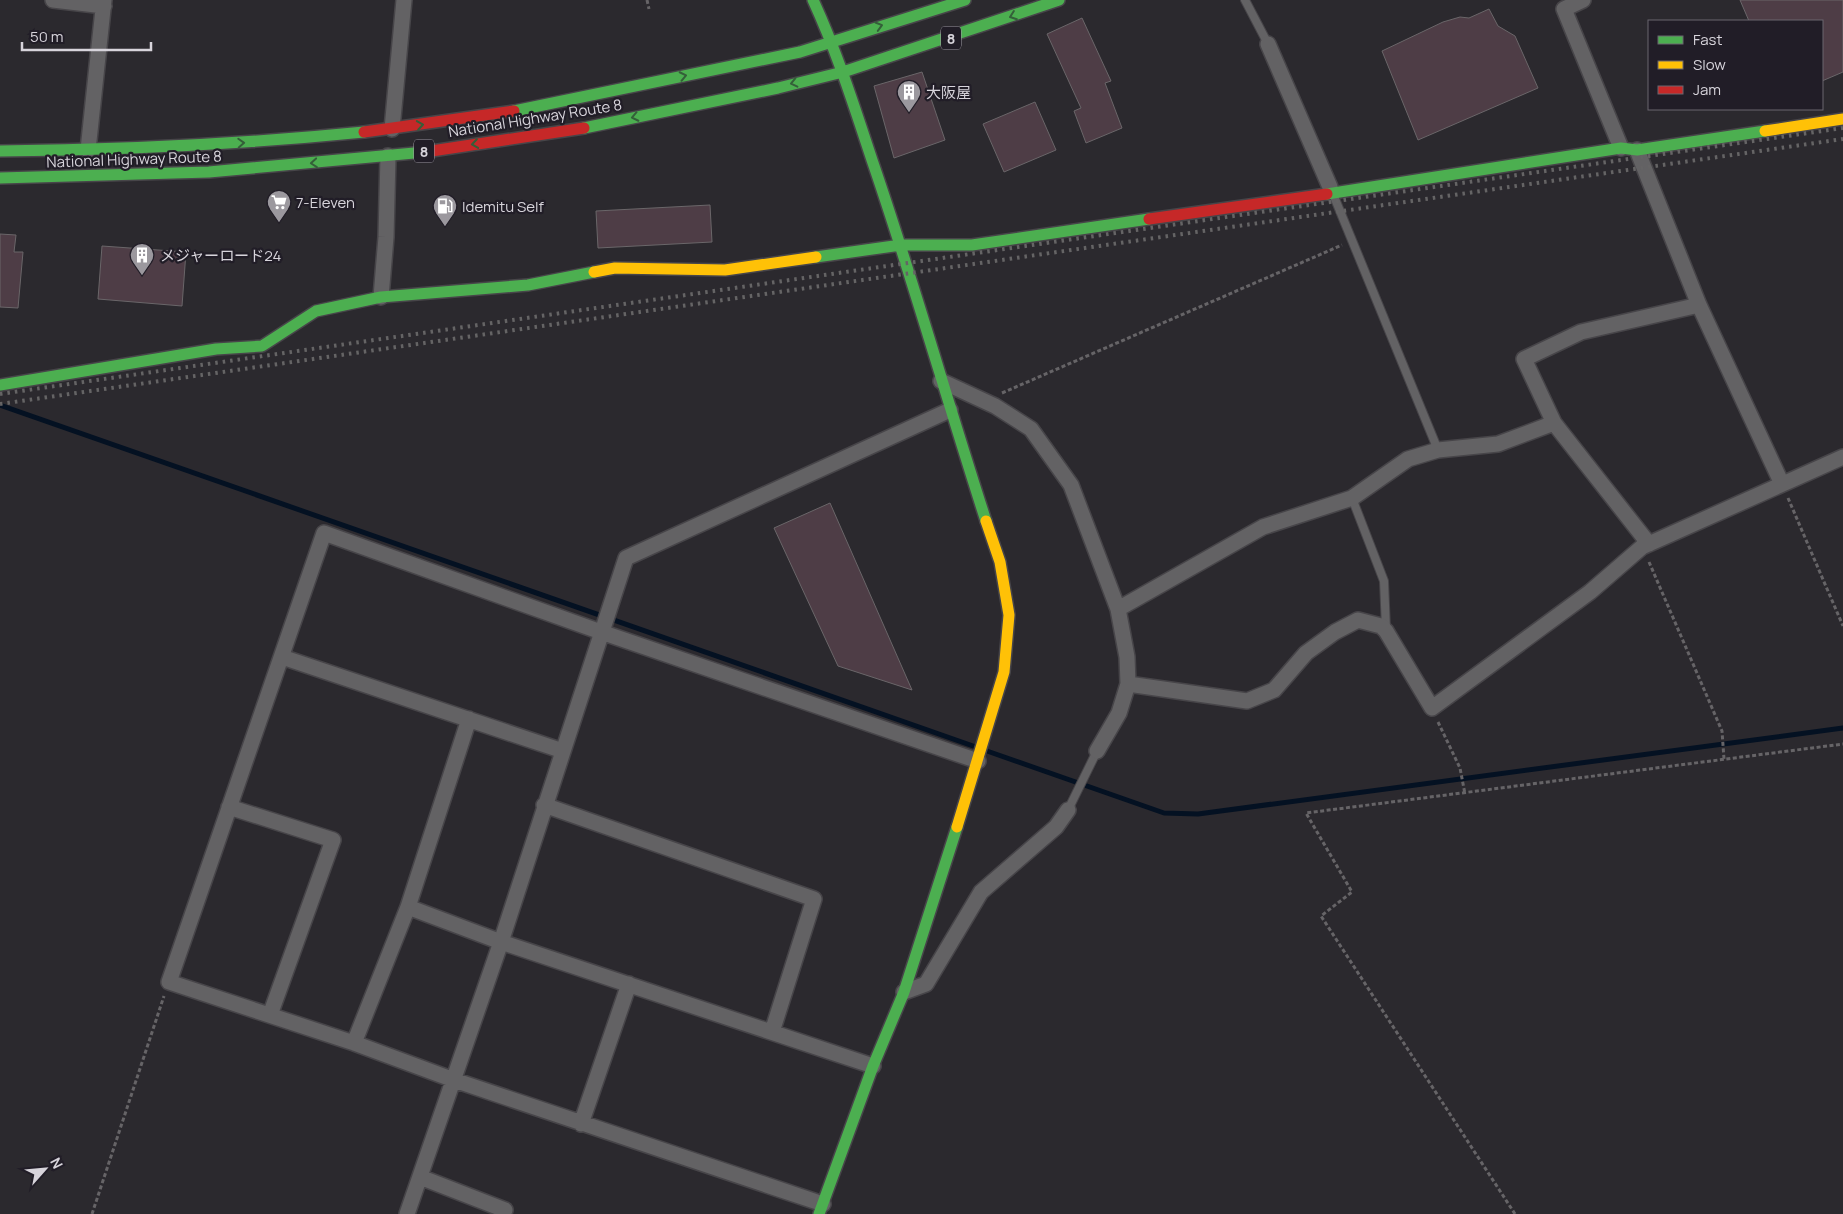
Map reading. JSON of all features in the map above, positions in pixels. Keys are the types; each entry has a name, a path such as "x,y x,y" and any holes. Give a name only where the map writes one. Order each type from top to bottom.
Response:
{"main road":[{"path":"813,0 832,41 901,245 950,410 1000,562 1009,615 1004,672 978,761 904,992 873,1066 821,1209"},
{"name":"National Highway Route 8","path":"0,151 88,150 259,142 392,129 533,108 800,52 929,6 965,0"},
{"name":"National Highway Route 8","path":"0,178 87,178 243,170 388,156 556,133 842,72 971,31 1059,0"},
{"path":"0,385 216,349 262,346 316,311 381,297 528,286 615,268 725,270 901,245 972,245 1620,148 1637,150 1843,119"}],"street":[{"path":"53,0 104,3 88,150"},
{"path":"392,129 404,0"},
{"path":"1583,0 1564,9 1620,148"},
{"path":"1268,44 1332,190"},
{"path":"1637,150 1699,305 1782,484"},
{"path":"381,297 386,237 388,156"},
{"path":"1646,546 1554,423 1524,359 1581,332 1699,305"},
{"path":"941,381 985,401 1031,429 1071,485 1118,609 1127,656 1128,684 1119,713 1097,751"},
{"path":"407,1214 501,942 544,805 626,558 950,410"},
{"path":"1118,609 1263,527 1352,498 1408,459 1438,450 1498,444 1554,423"},
{"path":"1128,684 1247,702 1274,690 1306,654 1342,628 1358,620 1381,626 1386,631 1432,708 1590,592 1646,546 1843,457"},
{"path":"821,1209 354,1043 169,982 324,533 602,632 978,761"},
{"path":"282,657 563,751"},
{"path":"354,1043 408,907 469,719"},
{"path":"544,805 814,899 772,1032"},
{"path":"230,807 333,840 270,1015"},
{"path":"904,992 926,984 981,892 1056,827 1068,810"},
{"path":"408,907 501,942 873,1066"},
{"path":"581,1124 629,984"},
{"path":"420,1177 505,1210 503,1214"}],"lane":[{"path":"1244,0 1268,44"},
{"path":"1332,190 1438,450"},
{"path":"1352,498 1384,582 1386,631"},
{"path":"1068,810 1097,751"}],"path":[{"path":"647,0 649,9"},
{"path":"985,401 1352,240"},
{"path":"1782,484 1843,626"},
{"path":"1646,546 1722,731 1724,757"},
{"path":"1432,708 1460,768 1465,792"},
{"path":"1515,1214 1322,916 1352,892 1306,814 1724,757 1843,744"},
{"path":"92,1214 169,982"}],"building":[{"path":"1740,0 1843,0 1843,72 1823,81 1823,20 1749,20"},
{"path":"1489,9 1498,26 1515,36 1538,88 1418,140 1382,51 1443,22 1460,17 1469,18"},
{"path":"1082,18 1111,81 1105,83 1122,128 1086,143 1074,111 1081,108 1047,34"},
{"name":"大阪屋","path":"922,72 945,140 894,158 874,86"},
{"path":"1035,102 1056,150 1004,172 983,124"},
{"path":"710,205 712,242 598,248 596,211"},
{"path":"0,234 16,235 14,252 23,252 18,308 0,307"},
{"name":"メジャーロード24","path":"102,246 186,252 182,306 98,299"},
{"path":"830,503 912,690 838,666 774,528"}],"waterway":[{"path":"0,405 976,747"},
{"path":"987,751 1164,813 1198,814 1843,728"}],"railway":[{"path":"0,394 1843,128"},
{"path":"0,404 1843,139"}],"traffic: fast":[{"path":"813,0 845,79 887,205 986,521"},
{"path":"514,111 800,52 965,0"},
{"path":"584,128 778,88 843,72 1059,0"},
{"path":"1327,194 1621,148 1637,150 1765,131"},
{"path":"0,151 182,146 364,132"},
{"path":"0,178 209,172 425,152"},
{"path":"816,257 901,245 972,245 1149,219"},
{"path":"0,385 216,349 262,346 316,311 381,297 528,285 594,272"},
{"path":"819,1214 873,1066 904,992 957,827"}],"traffic: slow":[{"path":"1765,131 1843,119"},
{"path":"594,272 615,268 725,270 816,257"},
{"path":"957,827 1004,672 1009,615 1000,562 986,521"}],"traffic: jam":[{"path":"364,132 514,111"},
{"path":"425,152 584,128"},
{"path":"1149,219 1327,194"}],"place":[{"name":"大阪屋","path":"909,113"},
{"name":"7-Eleven","path":"279,223"},
{"name":"Idemitu Self","path":"445,227"},
{"name":"メジャーロード24","path":"142,276"}]}
